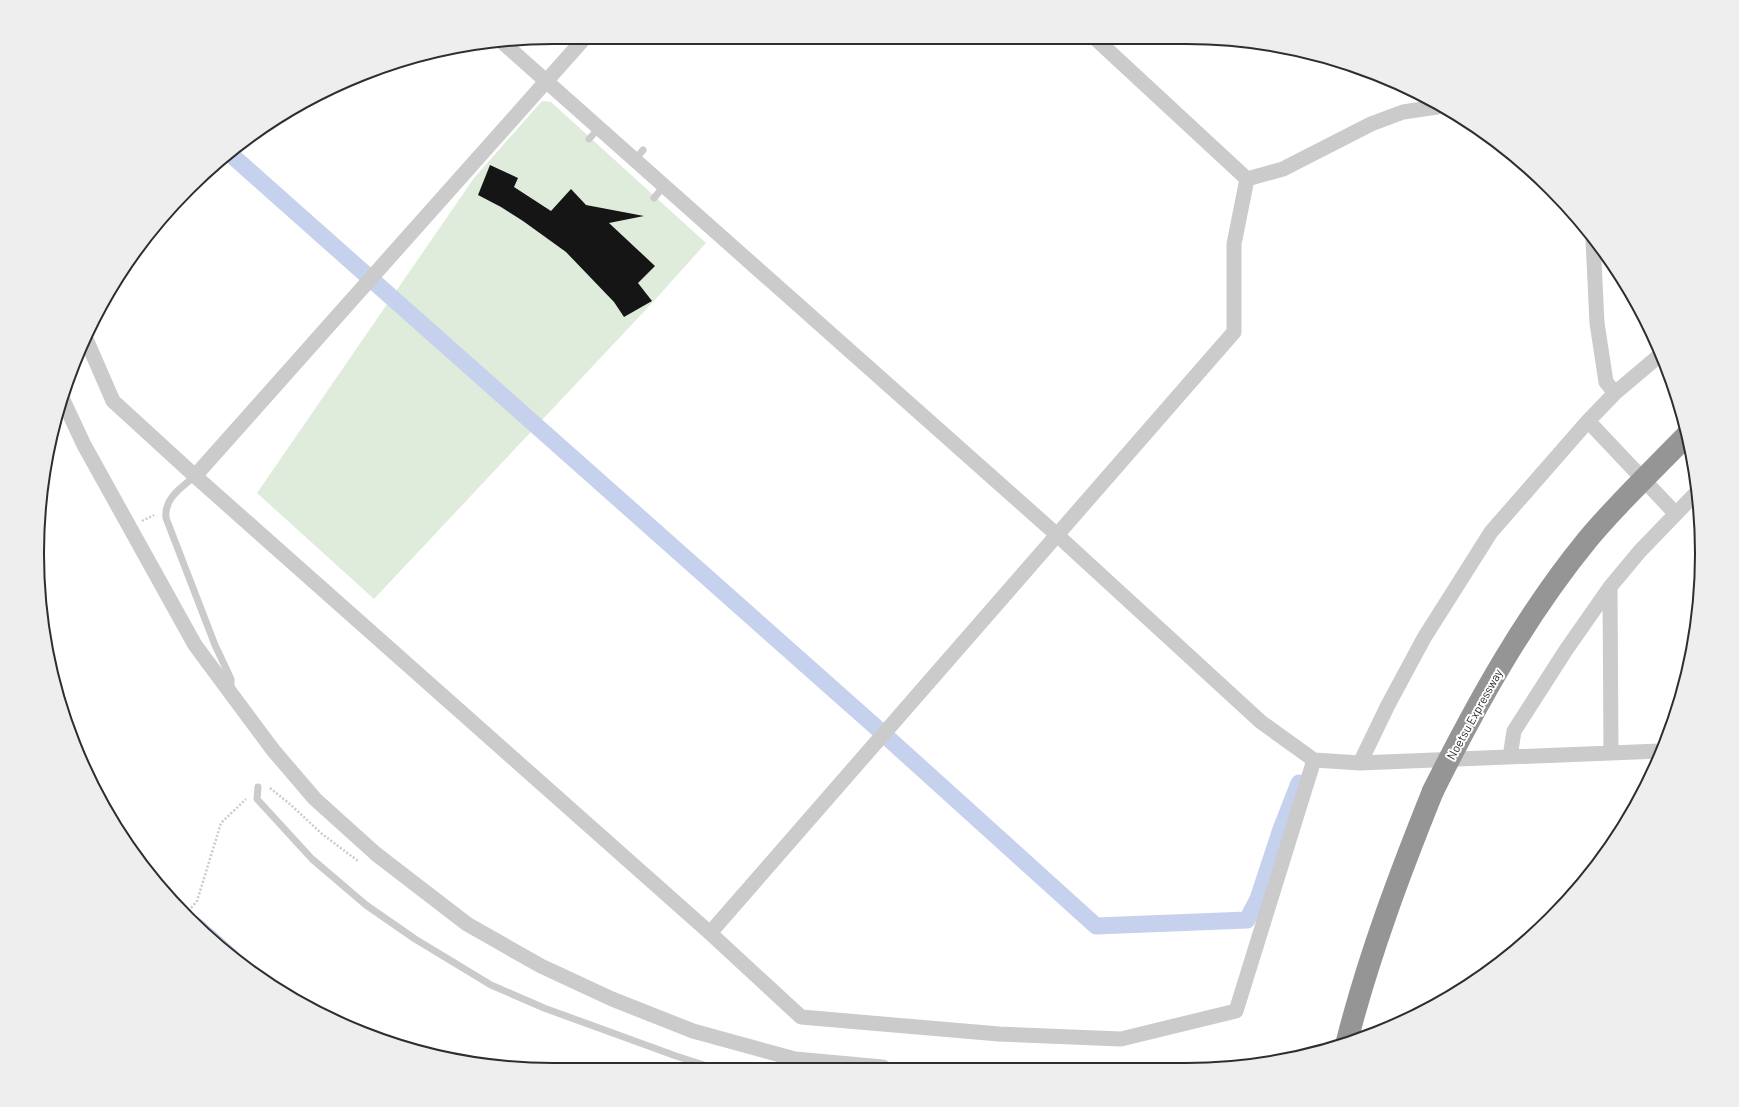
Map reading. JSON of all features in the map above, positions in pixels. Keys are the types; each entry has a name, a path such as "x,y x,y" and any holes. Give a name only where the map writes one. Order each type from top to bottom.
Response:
{"highway":[{"name":"Noetsu Expressway","path":"1348,1036 1375,944 1401,870 1433,791 1470,717 1544,597 1588,539 1637,485 1682,440"}],"street":[{"path":"195,476 579,44"},
{"path":"1101,44 1247,179"},
{"path":"506,46 546,81 594,134 639,155 664,186 1056,534 1261,722 1314,760 1360,763 1655,751"},
{"path":"1247,179 1283,169 1371,124 1403,112 1432,108"},
{"path":"710,933 885,734 1056,534 1234,332 1234,244 1247,179"},
{"path":"1593,248 1597,323 1606,382 1616,393"},
{"path":"89,346 113,401 195,476 710,933 802,1017 998,1034 1121,1039 1236,1011 1314,760"},
{"path":"1360,763 1388,705 1424,638 1491,532 1588,421 1616,393 1656,359"},
{"path":"66,406 84,445 196,645 273,750 315,799 376,854 474,928 541,966 605,996 693,1031 795,1059 839,1063"},
{"path":"1588,421 1675,513"},
{"path":"1510,757 1514,731 1566,650 1610,587 1675,513 1692,497"},
{"path":"1610,587 1611,753"}],"lane":[{"path":"654,198 664,186"},
{"path":"195,476 170,498 165,510 166,518 215,645 231,679 231,692"},
{"path":"258,787 257,799 312,859 366,906 415,939 491,985 531,1002 698,1063"}],"path":[{"path":"130,527 165,510"}],"green space":[{"path":"542,101 551,102 706,243 653,302 374,599 257,493 474,178"}],"water":[{"path":"195,916 201,919 252,965 218,937"}],"building":[{"path":"490,165 518,178 514,187 551,211 571,189 586,205 644,216 609,223 655,266 638,283 652,301 624,317 614,302 566,252 523,221 478,195"}],"waterway":[{"path":"233,157 878,729 1096,926 1247,920 1258,899 1281,829 1299,783"}]}
